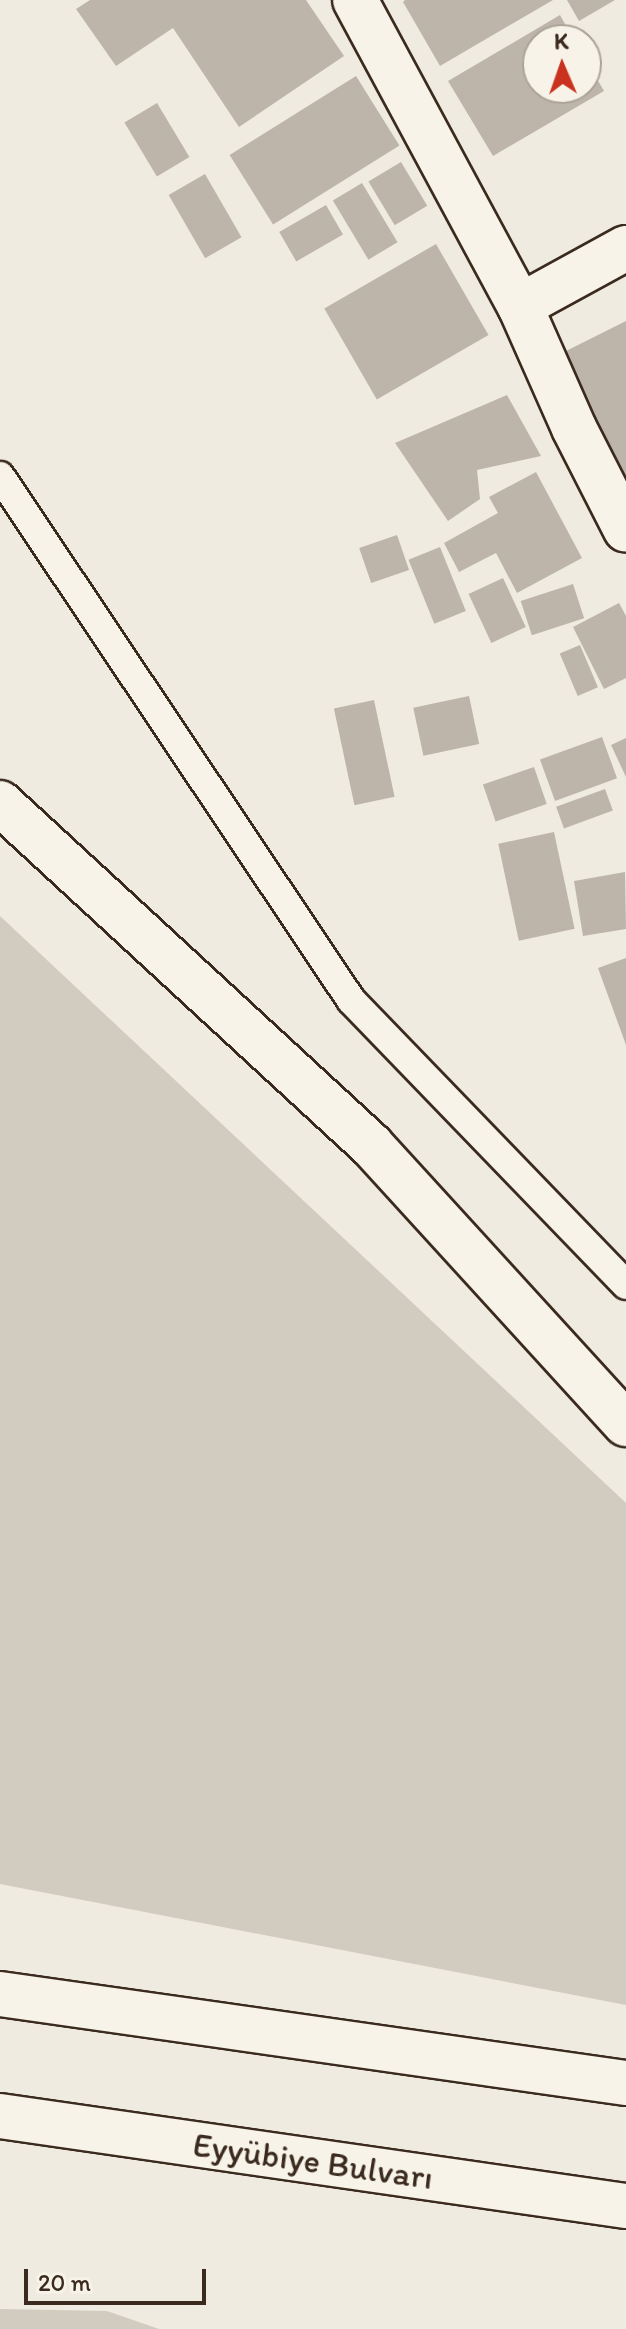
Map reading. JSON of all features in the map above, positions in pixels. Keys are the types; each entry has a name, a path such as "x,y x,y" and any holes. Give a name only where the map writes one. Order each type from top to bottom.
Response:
{"main road":[{"path":"355,0 520,306 574,428 626,530"},
{"path":"520,306 626,248"},
{"path":"0,803 371,1145 626,1424"},
{"path":"0,1994 626,2083"},
{"name":"Eyyübiye Bulvarı","path":"0,2116 626,2206"}],"lane":[{"path":"0,476 351,1000 626,1285"}],"shaded area":[{"path":"0,916 626,1503 626,2005 0,1884"},
{"path":"0,2309 107,2311 159,2329 0,2329"}],"building":[{"path":"90,0 306,0 344,56 239,127 173,28 116,66 76,9"},
{"path":"553,0 440,66 403,2"},
{"path":"567,0 615,0 579,21"},
{"path":"560,15 565,24 545,24"},
{"path":"522,37 522,104 582,104 493,156 448,81"},
{"path":"356,76 399,146 273,224 230,155"},
{"path":"157,103 189,157 157,177 124,123"},
{"path":"401,162 427,206 395,225 368,182"},
{"path":"205,174 242,237 205,258 169,195"},
{"path":"362,183 398,242 368,260 333,201"},
{"path":"326,205 343,234 296,261 279,232"},
{"path":"436,244 488,335 377,399 324,308"},
{"path":"626,321 626,477 562,353"},
{"path":"507,395 541,456 477,470 480,499 448,521 395,443"},
{"path":"536,472 582,558 517,593 496,553 459,572 444,543 498,513 489,497"},
{"path":"397,535 409,570 371,583 359,548"},
{"path":"440,547 466,611 434,624 408,560"},
{"path":"503,578 526,627 491,643 469,594"},
{"path":"573,584 584,618 532,635 521,601"},
{"path":"619,603 626,616 626,678 604,689 573,627"},
{"path":"580,645 598,687 578,696 560,654"},
{"path":"469,696 479,744 423,756 413,708"},
{"path":"374,700 395,797 354,805 334,709"},
{"path":"602,737 617,778 555,801 540,760"},
{"path":"626,738 626,777 611,745"},
{"path":"534,767 547,804 496,821 483,785"},
{"path":"605,789 613,811 564,828 556,807"},
{"path":"554,832 575,929 519,941 498,844"},
{"path":"625,872 626,929 583,936 574,881"},
{"path":"626,958 626,1045 598,968"}]}
